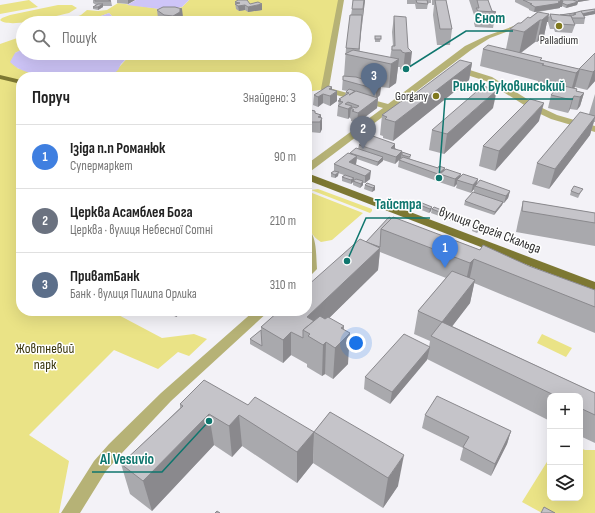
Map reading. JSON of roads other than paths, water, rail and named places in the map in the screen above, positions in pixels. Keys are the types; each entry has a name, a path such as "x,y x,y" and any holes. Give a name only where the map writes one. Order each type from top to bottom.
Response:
{"main road":[{"path":"0,77 16,81"},
{"name":"вулиця Сергія Скальда","path":"312,178 595,287"}],"street":[{"path":"341,0 325,89 390,107"},
{"path":"312,165 447,66 468,48 504,30 535,21"},
{"path":"447,66 489,80 535,108 554,117 595,129"},
{"path":"70,513 100,466 119,444 166,397 256,316"}],"place":[{"name":"Palladium","path":"559,26"},
{"name":"Єнот","path":"406,69"},
{"name":"ПриватБанк","path":"374,96"},
{"name":"Gorgany","path":"436,96"},
{"name":"Церква Асамблея Бога","path":"363,149"},
{"name":"Ринок Буковинський","path":"439,178"},
{"name":"Тайстра","path":"347,261"},
{"name":"Ізіда п.п Романюк","path":"445,268"},
{"name":"Al Vesuvio","path":"209,421"}],"park label":[{"name":"Жовтневий парк","path":"45,356"}]}
